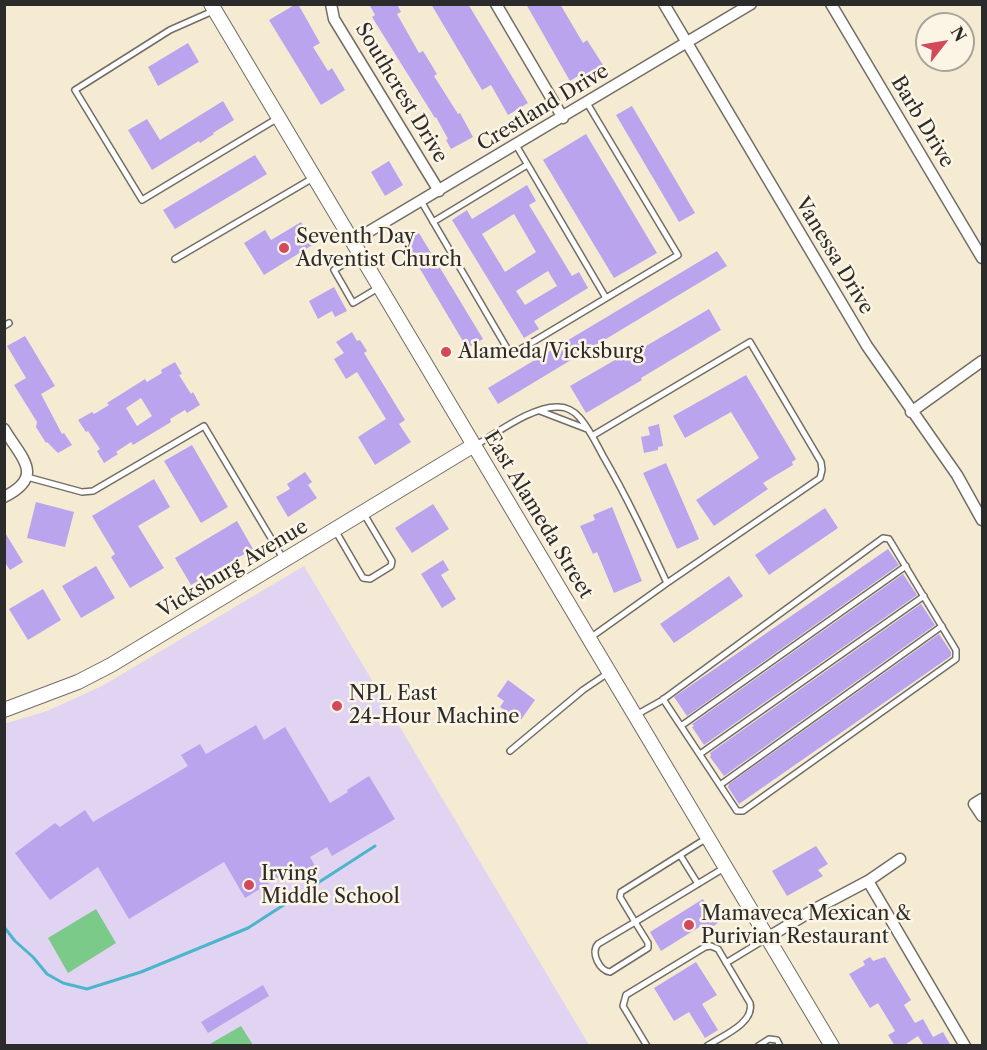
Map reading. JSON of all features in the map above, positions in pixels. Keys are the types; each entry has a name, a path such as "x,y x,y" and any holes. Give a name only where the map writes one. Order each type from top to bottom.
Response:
{"street":[{"path":"496,4 563,118"},
{"name":"Vanessa Drive","path":"664,4 867,346 957,475 982,520"},
{"name":"Crestland Drive","path":"356,247 421,201 752,4"},
{"name":"Barb Drive","path":"831,4 982,258"},
{"name":"East Alameda Street","path":"213,7 832,1046"},
{"name":"Southcrest Drive","path":"331,9 439,191"},
{"path":"911,412 982,361"},
{"path":"4,429 24,459 27,477 22,487 4,497"},
{"name":"Vicksburg Avenue","path":"4,710 50,694 97,673 474,445"},
{"path":"978,802 982,816"},
{"path":"767,938 868,881 900,859"},
{"path":"868,881 965,1046"}],"lane":[{"path":"213,7 170,30 75,90 142,200 279,117"},
{"path":"421,201 511,355 678,255 587,103"},
{"path":"516,146 606,298"},
{"path":"433,222 527,165"},
{"path":"176,259 315,177"},
{"path":"356,247 334,270 353,303 380,287"},
{"path":"588,639 820,478 822,470 821,462 750,342 592,436"},
{"path":"474,445 540,411 560,407 571,410 592,436 624,493 667,583"},
{"path":"540,411 588,430"},
{"path":"27,477 82,492 93,491 204,426 285,561"},
{"path":"335,530 363,578 370,579 391,566 392,561 363,513"},
{"path":"634,716 663,699 883,538 889,539 956,650 956,659 743,811 737,811 663,699"},
{"path":"681,726 906,566"},
{"path":"700,754 924,597"},
{"path":"720,785 942,626"},
{"path":"510,751 583,690 608,673"},
{"path":"707,838 621,892 620,897 635,922 648,943 648,948 610,972 606,972 594,954 594,948 598,944 635,922 698,884 725,868"},
{"path":"680,855 698,884"},
{"path":"726,963 767,938"},
{"path":"646,1046 623,1006 626,995 708,946 718,949 750,1003 751,1013 743,1022 707,1046"},
{"path":"758,1046 769,1039 777,1040 780,1046"}],"shaded area":[{"name":"Irving Middle School","path":"304,566 589,1045 5,1045 4,724 47,711 102,686"}],"green space":[{"path":"96,909 116,943 68,973 48,938"},
{"path":"241,1026 253,1045 208,1045"}],"building":[{"path":"296,4 320,43 313,47 328,71 332,68 345,90 321,105 269,20"},
{"path":"369,4 397,4 401,12 397,14 419,53 423,51 437,74 434,76 458,114 460,113 473,137 451,149 436,117 372,17 375,15"},
{"path":"431,4 468,4 528,103 508,115 491,85 482,90"},
{"path":"526,4 560,4 583,43 587,40 603,65 586,75 584,72 570,81"},
{"path":"188,43 199,62 158,86 148,67"},
{"path":"223,101 234,120 200,143 199,141 152,170 128,130 147,119 160,140"},
{"path":"632,106 695,213 679,222 616,115"},
{"path":"586,134 657,253 614,278 543,160"},
{"path":"255,155 267,174 175,229 163,210"},
{"path":"389,161 403,185 385,196 371,172"},
{"path":"527,185 536,201 529,205 572,276 579,272 588,288 534,321 539,329 524,338 452,220 467,210 472,219","holes":["514,214 536,252 505,272 482,234","548,271 557,286 525,305 516,291"]},
{"path":"301,222 314,244 264,275 244,243 265,230 271,240"},
{"path":"419,233 483,339 467,348 404,242"},
{"path":"717,251 727,266 498,404 488,388"},
{"path":"334,287 347,311 335,317 332,311 318,319 309,301"},
{"path":"709,309 721,330 586,413 570,386 627,353 629,356"},
{"path":"352,332 367,351 364,353 405,420 399,424 411,442 375,465 358,437 386,419 357,372 346,379 334,359 344,353 336,342"},
{"path":"25,336 55,386 41,394 62,434 64,433 72,445 58,453 46,443 36,427 37,422 14,385 26,378 7,346"},
{"path":"175,362 182,374 179,375 200,405 187,413 185,410 170,419 171,422 133,445 131,442 104,463 97,451 100,449 78,420 109,405 107,403 145,379 147,382 162,373 161,370","holes":["141,398 152,416 137,426 126,408"]},
{"path":"746,375 796,459 792,462 793,465 763,483 768,489 714,526 696,500 759,458 731,412 685,438 673,416"},
{"path":"659,424 663,446 658,447 658,450 644,453 641,437 650,435 648,427"},
{"path":"192,445 228,507 201,523 164,461"},
{"path":"666,463 699,539 677,549 643,473"},
{"path":"305,472 312,482 308,485 317,498 288,517 276,497 290,489 287,484"},
{"path":"154,479 170,507 138,526 164,568 130,588 111,557 115,554 92,516"},
{"path":"36,502 74,512 65,547 27,538"},
{"path":"433,504 449,529 412,553 395,528"},
{"path":"612,507 642,581 614,593 597,552 593,554 580,526 595,520 593,515"},
{"path":"825,508 838,528 769,575 755,555"},
{"path":"237,521 253,549 191,585 175,558"},
{"path":"4,531 23,562 10,570 4,561"},
{"path":"888,549 899,565 687,716 674,697"},
{"path":"443,560 449,570 441,575 456,599 442,608 421,574"},
{"path":"96,566 115,598 81,618 62,586"},
{"path":"903,574 917,595 704,745 692,724"},
{"path":"729,576 743,596 674,643 660,624"},
{"path":"43,589 61,620 28,640 9,609"},
{"path":"921,604 935,625 724,776 710,757 710,753"},
{"path":"939,634 951,652 951,656 739,804 728,787 729,784"},
{"path":"508,680 535,700 520,721 500,707 504,701 497,696"},
{"path":"256,725 264,740 285,727 330,803 369,776 395,819 332,856 327,847 310,857 318,871 300,882 293,869 245,898 224,862 129,919 98,867 50,900 15,853 55,823 60,827 85,810 93,822 188,766 181,755 200,744 206,754"},
{"path":"816,846 828,864 818,870 823,876 787,896 772,871"},
{"name":"Mamaveca Mexican & Purivian Restaurant","path":"703,899 718,923 704,932 701,926 661,951 650,932"},
{"path":"870,957 873,961 885,957 911,1000 904,1005 915,1023 923,1019 933,1037 943,1032 951,1046 920,1046 923,1044 918,1036 903,1046 895,1046 888,1035 895,1031 878,1003 870,1008 849,974 865,965 863,961"},
{"path":"696,962 717,995 702,1004 718,1030 705,1038 689,1012 674,1021 654,988"},
{"path":"263,985 269,996 208,1033 201,1022"}],"waterway":[{"path":"4,927 47,974 63,983 87,989 141,972 248,928 375,846"}],"place":[{"name":"Seventh Day Adventist Church","path":"284,248"},
{"name":"Alameda/Vicksburg","path":"446,352"},
{"name":"NPL East 24-Hour Machine","path":"337,706"},
{"name":"Irving Middle School","path":"249,885"},
{"name":"Mamaveca Mexican & Purivian Restaurant","path":"689,925"}]}
